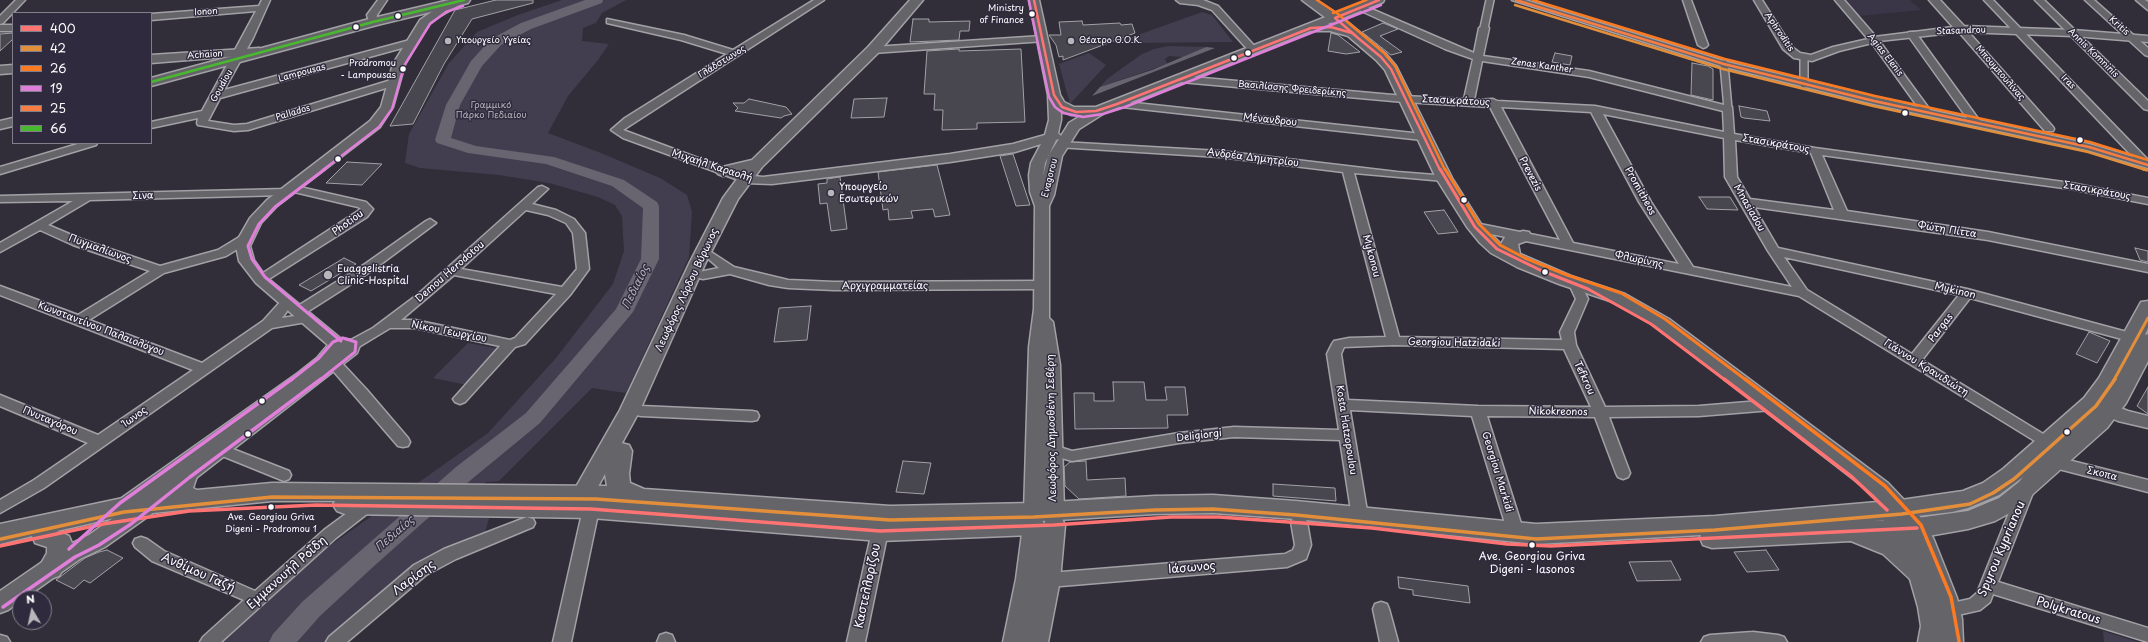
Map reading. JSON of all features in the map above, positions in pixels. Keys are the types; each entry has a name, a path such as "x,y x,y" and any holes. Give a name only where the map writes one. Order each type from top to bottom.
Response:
{"main road":[{"path":"152,82 239,55 259,52 373,22 423,15 463,0"},
{"name":"Λεωφόρος Λόρδου Βύρωνος","path":"586,501 621,451 641,411 711,256 757,164 805,116 818,106 873,50 917,0"},
{"path":"1308,0 1335,18 1387,63 1422,137 1444,178 1474,228 1497,249 1512,257 1582,286 1651,324 1767,406 1902,519 1939,579 1949,610 1947,641"},
{"path":"1311,28 1331,27 1352,33"},
{"name":"Λεωφόρος Λόρδου Βύρωνος","path":"586,501 637,396 724,208 748,180 812,117 818,106"},
{"path":"0,125 12,122"},
{"path":"723,171 757,164"},
{"path":"1512,257 1509,246 1511,241 1523,236"},
{"path":"586,501 818,528 880,531 1044,519 1155,505 1213,504 1516,533 1566,533 1715,525 1902,519 1968,520 1987,514 2007,504 2027,488 2052,454 2100,407 2141,339 2148,307"},
{"path":"621,451 617,474 619,487 624,491 645,498"},
{"path":"0,534 126,514 189,512 263,506 470,499 586,501 645,498 827,512 890,515 1044,519 1219,517 1372,528 1507,544 1552,546 1844,532 1902,519 1991,490 2052,454"},
{"path":"187,473 180,488 185,495 193,499"},
{"path":"0,546 104,524 149,504 272,492 385,501"},
{"path":"72,553 97,541 126,514"},
{"name":"Λεωφόρος Δημοσθένη Σεβέρη","path":"1036,642 1049,580 1044,519"},
{"name":"Λεωφόρος Δημοσθένη Σεβέρη","path":"1015,642 1027,579 1044,519"},
{"path":"1902,519 1930,607 1933,626 1947,641"},
{"path":"0,603 72,553 104,524"},
{"path":"1844,532 1884,542 1905,557 1919,572"},
{"path":"44,536 60,543 58,555 50,569"}],"street":[{"path":"0,21 21,0"},
{"path":"373,22 372,15 382,0"},
{"name":"Γλάδστωνος","path":"624,123 820,0"},
{"path":"1034,0 1054,96 1055,120 1055,138 1051,147 1040,160 1036,183 1042,206"},
{"path":"1180,0 1200,2 1215,8 1253,50"},
{"name":"Evagorou","path":"1042,206 1047,195 1055,138 1098,111 1379,0"},
{"path":"1470,101 1490,0"},
{"path":"1516,0 1724,64 1927,113 2089,147 2146,164"},
{"path":"1687,0 1703,45"},
{"name":"Aphroditis","path":"1758,0 1788,49 1794,54 1804,58"},
{"name":"Agias Elenis","path":"1839,0 1874,40 1927,113"},
{"name":"Μπουμπουλίνας","path":"1934,0 2049,129"},
{"name":"Iras","path":"1988,0 2146,164"},
{"name":"Annis Komninis","path":"2039,0 2148,107"},
{"name":"Kritis","path":"2089,0 2148,53"},
{"path":"2140,0 2148,7"},
{"name":"Ionon","path":"152,16 264,4"},
{"name":"Goudiou","path":"206,113 218,95 264,4"},
{"name":"Zenas Kanther","path":"1362,8 1448,47 1478,58 1590,74 1728,110"},
{"path":"403,442 362,393 340,352 297,311 261,280 247,261 243,246 245,239 255,221 288,190 343,150 375,124 387,106 392,84 399,64 423,15"},
{"path":"610,21 684,38 735,54"},
{"path":"1844,21 1858,22"},
{"path":"0,28 12,28"},
{"name":"Stasandrou","path":"1804,58 1812,58 1836,49 1874,40 1961,29 2073,33 2148,39"},
{"path":"1912,34 1976,123"},
{"path":"873,50 1042,39"},
{"name":"Lampousas","path":"218,95 410,44"},
{"name":"Achaion","path":"152,59 239,55"},
{"path":"1804,58 1804,84"},
{"name":"Mnasiadou","path":"1724,64 1730,136 1731,177 1774,251 1803,293"},
{"path":"0,70 12,69"},
{"name":"Βασιλίσσης Φρειδερίκης","path":"1181,79 1404,99"},
{"name":"Pallados","path":"206,113 202,121 204,124 234,128 248,127 392,84"},
{"path":"1054,96 1059,104 1071,111 1098,111"},
{"name":"Στασικράτους","path":"1404,99 1493,102 1595,109 1730,136 1815,151 2071,186 2148,200"},
{"name":"Prevezis","path":"1493,102 1568,245"},
{"name":"Μένανδρου","path":"1117,104 1422,137"},
{"name":"Promitheos","path":"1595,109 1645,202 1689,270"},
{"name":"Μιχαήλ Καραολή","path":"624,123 616,130 627,136 748,180 772,180 950,158 1021,146 1055,138 1078,119 1098,111"},
{"path":"152,125 206,113"},
{"name":"Μιχαήλ Καραολή","path":"894,164 1027,140 1055,138"},
{"name":"Ανδρέα Δημητρίου","path":"1055,138 1220,154 1348,170 1444,178"},
{"path":"0,171 89,144"},
{"path":"1021,146 1032,150 1040,160"},
{"path":"1815,151 1842,214"},
{"name":"Mykonou","path":"1348,170 1394,341"},
{"name":"Demou Herodotou","path":"340,352 388,324 453,271 542,189"},
{"name":"Σινα","path":"0,199 288,190"},
{"name":"Photiou","path":"261,280 363,215 367,209 367,207 362,204 288,190"},
{"path":"0,248 41,226 88,197"},
{"name":"Φώτη Πίττα","path":"1745,202 1842,214 1988,236 2148,268"},
{"path":"460,399 510,344 520,341 566,292 576,280 582,269 583,263 579,233 570,221 561,216 524,206"},
{"name":"Λεωφόρος Δημοσθένη Σεβέρη","path":"1042,206 1042,309 1037,347 1044,519"},
{"path":"297,311 369,267 430,223"},
{"name":"Πυγμαλίωνος","path":"41,226 77,242 160,270"},
{"name":"Φλωρίνης","path":"1474,228 1523,236 1803,293"},
{"path":"78,321 160,270 222,253 245,239"},
{"name":"Mykinon","path":"1774,251 1967,293 2141,339"},
{"name":"Αρχιγραμματείας","path":"711,256 730,270 769,281 809,285 1042,285"},
{"name":"Αρχιγραμματείας","path":"703,275 730,270"},
{"path":"453,271 566,292"},
{"name":"Tefkrou","path":"1582,286 1582,299 1567,332 1569,345 1600,412 1623,473"},
{"name":"Κωνσταντίνου Παλαιολόγου","path":"0,290 201,368"},
{"name":"Γιάννου Κρανιδιώτη","path":"1803,293 1914,361 2052,454"},
{"name":"Pargas","path":"1914,361 1940,330 1967,293"},
{"name":"Λεωφόρος Δημοσθένη Σεβέρη","path":"1042,309 1052,365 1053,450 1044,519"},
{"name":"Ίωνος","path":"0,507 39,484 100,442 201,368 268,324 297,311"},
{"name":"Ίωνος","path":"268,324 279,313 297,311"},
{"name":"Νίκου Γεωργίου","path":"388,324 415,324 510,344"},
{"name":"Georgiou Hatzidaki","path":"1340,344 1348,342 1394,341 1569,345"},
{"name":"Kosta Hatzopoulou","path":"1340,344 1336,347 1334,354 1360,517"},
{"path":"149,504 340,352"},
{"path":"126,514 323,362 340,352"},
{"name":"Πνυταγόρου","path":"0,400 100,442"},
{"name":"Nikokreonos","path":"1343,405 1478,410 1600,412 1699,411 1767,406"},
{"path":"2100,407 2124,417 2148,422"},
{"name":"Georgiou Markidi","path":"1478,410 1516,533"},
{"path":"641,411 752,416"},
{"name":"Deligiorgi","path":"1053,450 1072,456 1203,434 1252,431 1346,435"},
{"path":"220,449 284,475"},
{"name":"Σκοπα","path":"2052,454 2148,486"},
{"name":"Spyrou Kyprianou","path":"1949,610 1978,603 1984,597 2027,488"},
{"name":"Εμμανουήλ Ροΐδη","path":"209,642 330,534 385,501"},
{"path":"562,642 586,501"},
{"name":"Ιάσωνος","path":"1049,580 1287,560 1300,554 1302,546 1299,522"},
{"name":"Λαρίσης","path":"335,642 420,570 450,554 527,523"},
{"name":"Καστελλορίζου","path":"856,642 880,531"},
{"name":"Ανθίμου Γαζή","path":"141,543 158,556 258,599"},
{"name":"Polykratous","path":"1989,586 2148,635"},
{"path":"1381,609 1389,642"},
{"path":"1710,642 1752,639 1778,642"}],"shaded area":[{"path":"1844,0 1910,0 1921,10 1858,16"},
{"path":"1206,47 1215,48 1092,96 1100,87 1152,70"}],"green space":[{"name":"Γραμμικό Πάρκο Πεδιαίου","path":"562,0 626,0 602,13 596,23 583,28 582,41 609,44 598,60 568,96 548,133 601,153 660,178 687,195 692,212 689,257 626,393 592,388 499,481 486,482 451,516 489,518 485,532 421,563 328,642 218,642 324,550 488,433 556,358 613,284 624,251 622,216 615,205 598,197 549,183 499,175 420,168 405,163 409,134 449,63 477,32 518,15"},
{"path":"1202,12 1212,15 1233,42 1131,43 1124,40"},
{"path":"1168,46 1206,47 1183,57 1169,56 1165,59 1167,64 1100,87 1107,79 1142,54 1154,49"},
{"path":"1089,53 1106,65 1070,104 1059,64"},
{"path":"468,343 500,349 467,385 433,378"},
{"path":"2103,631 2138,642 2104,642"}],"building":[{"path":"496,0 533,0 533,3 472,19 444,64 413,124 390,126 455,10"},
{"path":"913,19 929,19 929,22 970,21 969,31 960,31 959,40 910,42"},
{"name":"Θέατρο Θ.Ο.Κ.","path":"1082,21 1083,25 1120,23 1121,25 1132,24 1135,33 1063,60 1063,56 1059,57 1056,45 1049,35 1061,35 1059,22"},
{"path":"1383,23 1398,29 1380,36 1402,52 1391,55 1362,32"},
{"path":"12,33 12,40 0,51 0,34"},
{"path":"1331,33 1338,35 1360,52 1346,54 1328,51"},
{"name":"Ministry of Finance","path":"959,49 959,51 1021,49 1025,122 977,123 977,129 942,130 943,110 934,110 935,94 924,94 927,51"},
{"path":"1555,53 1572,56 1570,65 1552,62"},
{"path":"1692,63 1708,66 1713,69 1713,100 1691,95"},
{"path":"887,98 884,117 851,118 854,99"},
{"path":"749,99 786,107 792,114 781,118 735,111 738,108 733,103 744,103"},
{"path":"1739,106 1767,111 1770,121 1741,117"},
{"path":"1013,154 1030,205 1016,206 1000,156"},
{"path":"347,162 382,164 362,185 326,183"},
{"path":"937,165 950,215 935,217 933,209 911,211 913,218 889,220 888,209 883,210 878,172"},
{"path":"840,177 847,229 831,231 827,203 820,204 818,184 827,183 827,179"},
{"path":"1699,197 1730,197 1738,210 1707,209"},
{"path":"1444,210 1458,232 1438,234 1424,212"},
{"path":"2135,248 2148,251 2148,262 2140,260"},
{"name":"Euaggelistria Clinic-Hospital","path":"344,258 356,264 311,291 299,285"},
{"path":"811,306 807,340 774,342 779,308"},
{"path":"2089,332 2110,341 2097,363 2076,354"},
{"path":"1113,382 1144,382 1146,400 1167,400 1165,387 1185,387 1188,415 1167,415 1168,428 1075,429 1074,393 1094,393 1094,401 1114,401"},
{"path":"2148,387 2148,414 2137,406"},
{"path":"903,461 931,463 924,494 896,492"},
{"path":"1086,461 1087,480 1125,478 1126,496 1079,499 1065,486 1064,467 1070,462"},
{"path":"1273,484 1335,488 1336,501 1273,496"},
{"path":"107,550 123,558 90,583 84,580 74,589 56,580 85,558"},
{"path":"1766,550 1779,570 1747,572 1734,552"},
{"path":"1671,561 1681,580 1637,581 1629,562"},
{"path":"1398,577 1468,586 1470,603 1413,595 1413,590 1399,588"}],"waterway":[{"name":"Πεδιαίος","path":"282,642 311,609 365,560 464,473 533,418 624,312 650,259 651,206 618,183 548,160 474,150 443,140 453,105 476,64 496,42 526,26 597,0"}],"transit line":[{"name":"66","path":"152,82 373,22 464,0"},
{"name":"400","path":"1034,0 1054,95 1062,107 1076,112 1096,111 1117,104 1311,28 1331,27 1352,33 1381,57 1391,69 1444,178 1475,227 1497,249 1540,270 1588,289 1651,324 1852,477 1887,510"},
{"name":"26","path":"1317,0 1338,14 1384,53 1395,66 1448,176 1479,224 1500,245 1525,258 1567,275 1621,293 1665,319 1885,486 1921,525 1951,597 1959,641"},
{"name":"26","path":"1333,13 1366,0"},
{"name":"400","path":"1356,36 1335,18 1379,0"},
{"name":"25","path":"1516,0 1724,64 1874,101 2089,147 2148,165"},
{"name":"26","path":"1533,0 1725,59 1875,96 2090,142 2148,160"},
{"name":"19","path":"1029,1 1049,97 1055,107 1063,113 1083,117 1103,114 1125,107 1381,5"},
{"name":"42","path":"1515,5 1723,69 1873,106 2088,152 2147,170"},
{"name":"19","path":"341,341 265,277 252,259 248,246 259,224 275,207 379,127 392,109 404,66 430,24 446,12 463,6"},
{"name":"42","path":"1,539 124,512 272,497 596,499 827,517 890,520 1034,517 1155,510 1213,509 1296,515 1536,539 1715,530 1902,514 1953,508 1970,504 1993,493 2014,479 2096,406 2111,386 2148,318"},
{"name":"19","path":"3,607 75,557 99,545 131,524 190,477 343,363 355,352 356,342 343,338 333,342 319,358 301,373 120,503 69,549"},
{"name":"400","path":"0,546 103,524 189,511 316,505 591,509 880,531 1054,525 1171,517 1219,517 1372,528 1507,544 1551,546 1917,528"}],"place":[{"name":"Ministry of Finance","path":"1032,14"},
{"name":"Υπουργείο Υγείας","path":"448,41"},
{"name":"Θέατρο Θ.Ο.Κ.","path":"1071,41"},
{"name":"Prodromou - Lampousas","path":"403,69"},
{"name":"Υπουργείο Εσωτερικών","path":"831,193"},
{"name":"Euaggelistria Clinic-Hospital","path":"328,275"},
{"name":"Ave. Georgiou Griva Digeni - Prodromou 1","path":"271,507"},
{"name":"Ave. Georgiou Griva Digeni - Iasonos","path":"1532,545"}]}
